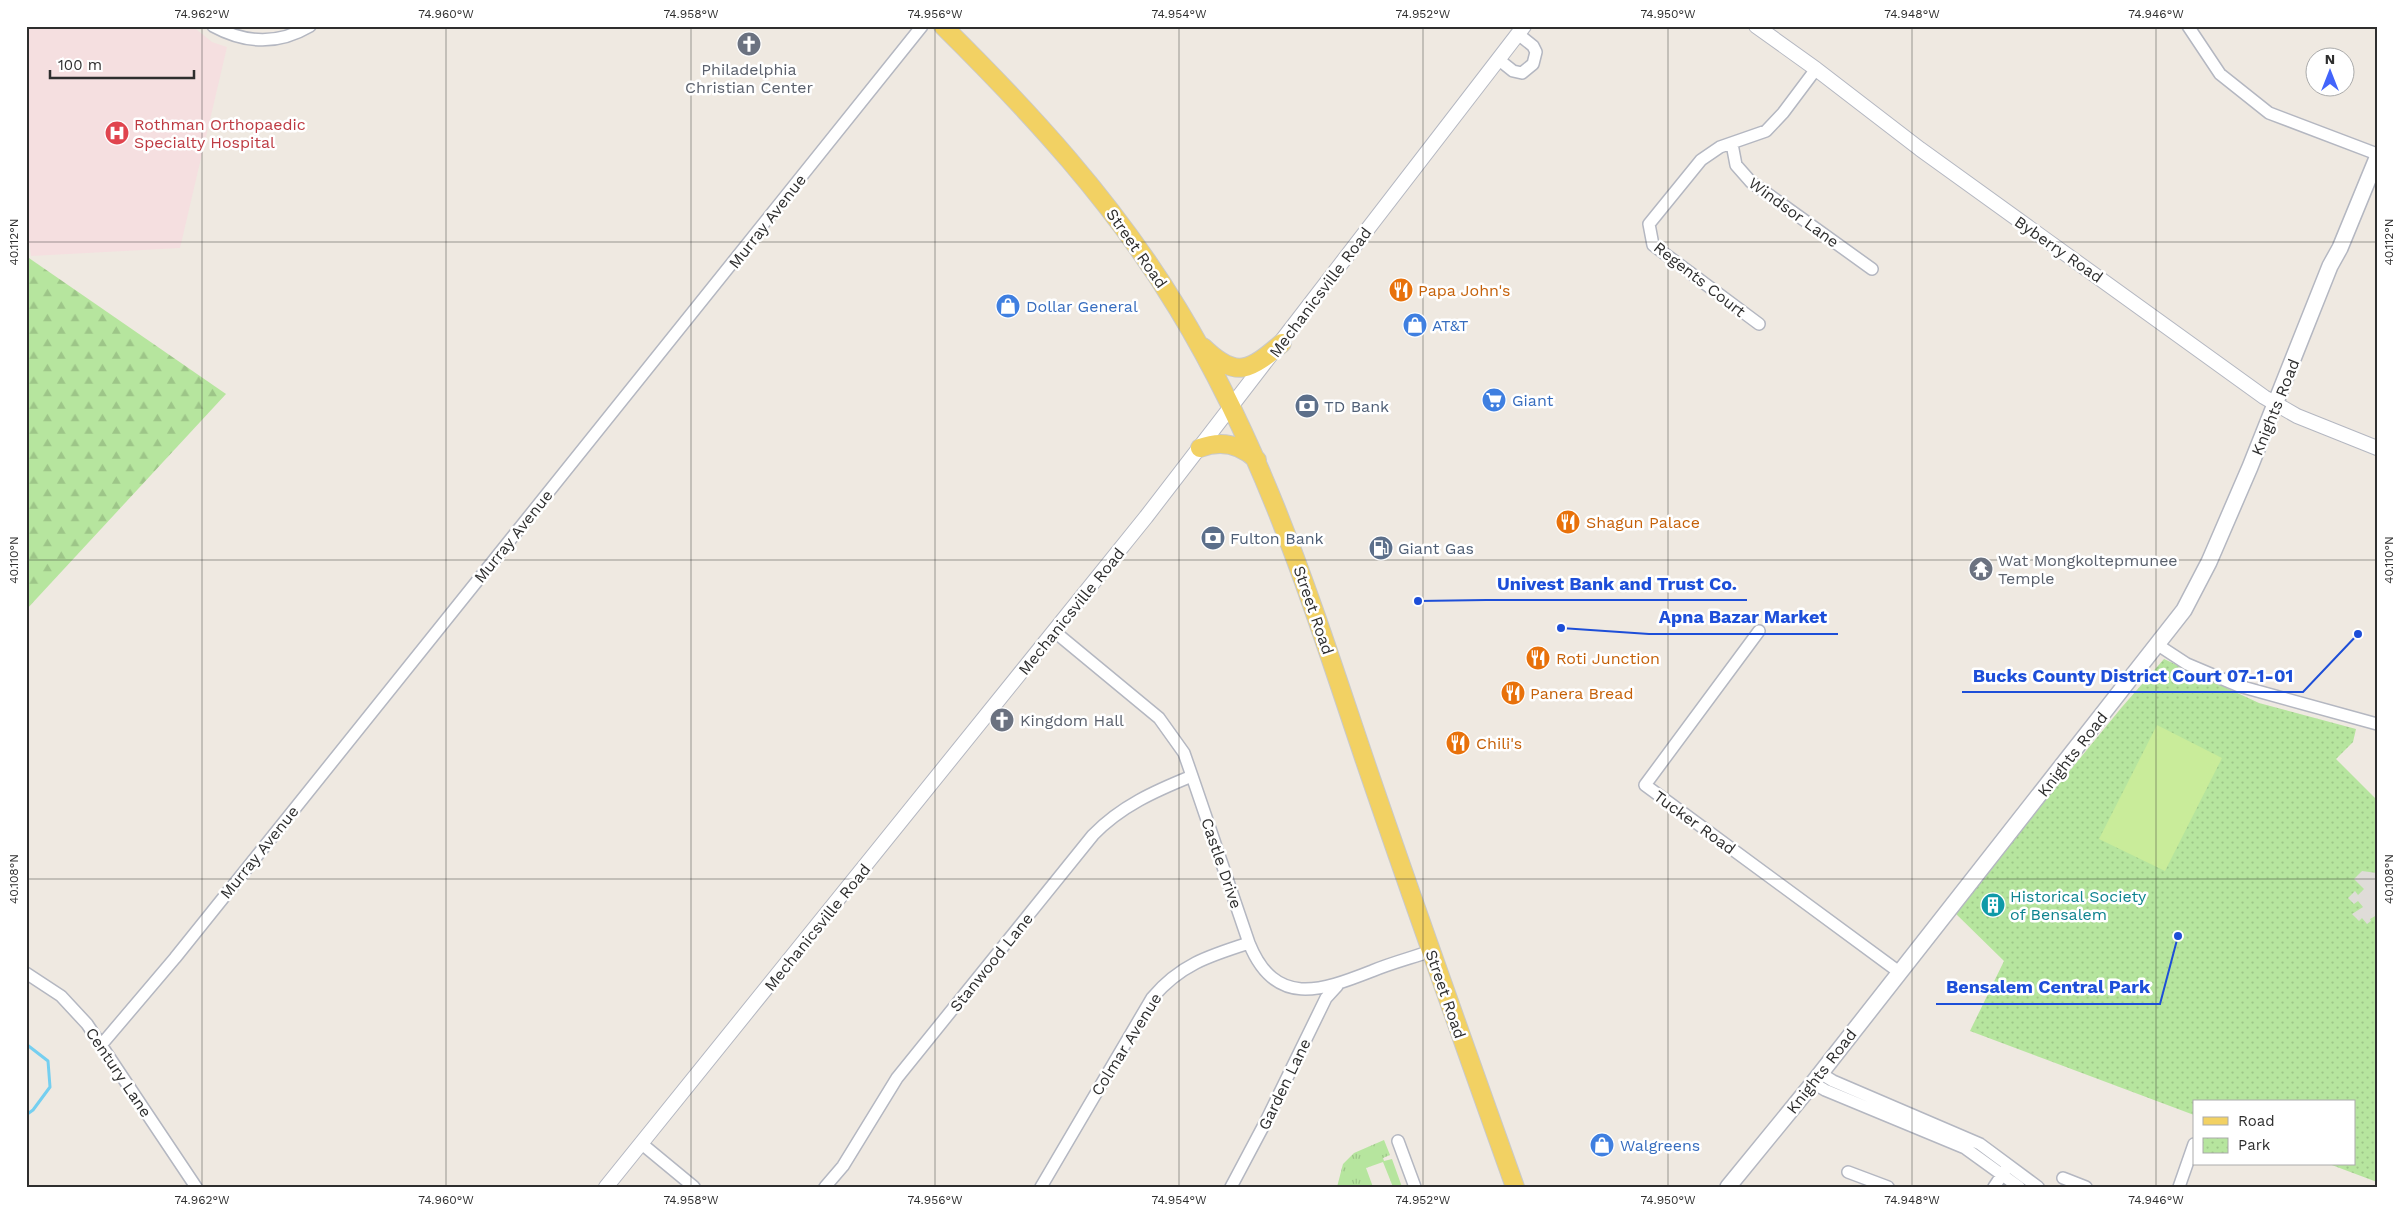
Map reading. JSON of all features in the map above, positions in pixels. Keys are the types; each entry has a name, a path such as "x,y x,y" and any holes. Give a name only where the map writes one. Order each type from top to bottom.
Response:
{"main road":[{"name":"Street Road","path":"943,26 1006,88 1074,164 1143,256 1196,340 1232,407 1257,460 1293,549 1431,951 1515,1187"},
{"name":"Knights Road","path":"1728,1187 2184,610 2197,588 2275,404 2330,266 2340,248 2377,158"},
{"path":"1196,340 1222,362 1238,369 1253,366 1282,343"},
{"path":"1200,448 1209,445 1228,444 1240,448 1257,460"}],"street":[{"path":"213,26 231,36 260,41 283,39 310,26"},
{"name":"Murray Avenue","path":"102,1044 176,958 922,26"},
{"name":"Byberry Road","path":"1756,26 1816,69 1920,149 2275,404 2297,416 2377,448"},
{"path":"2188,26 2220,74 2270,114 2377,154"},
{"path":"1498,59 1513,71 1522,73 1533,64 1536,52 1521,30"},
{"name":"Mechanicsville Road","path":"606,1187 1200,448 1521,30"},
{"name":"Regents Court","path":"1759,324 1653,246 1648,231 1648,224 1701,160 1710,152 1766,131 1783,113 1816,69"},
{"name":"Windsor Lane","path":"1732,144 1736,165 1751,182 1872,269"},
{"name":"Tucker Road","path":"1759,631 1645,786 1899,972"},
{"name":"Castle Drive","path":"1054,632 1159,718 1184,753 1249,943 1258,964 1266,973 1284,984 1315,990 1339,985 1431,951"},
{"path":"2158,645 2187,664 2239,686 2377,724"},
{"name":"Stanwood Lane","path":"825,1187 843,1166 898,1078 1093,835 1118,812 1137,800 1192,776"},
{"name":"Colmar Avenue","path":"1042,1187 1136,1022 1157,992 1172,976 1197,961 1249,943"},
{"name":"Century Lane","path":"26,973 60,996 102,1044 196,1187"},
{"name":"Garden Lane","path":"1231,1187 1266,1121 1326,998 1339,985"},
{"path":"1816,1078 1825,1090 1965,1148 2038,1187"},
{"path":"1398,1141 1415,1187"},
{"path":"642,1144 694,1187"},
{"path":"2179,1187 2193,1147"},
{"path":"1994,1187 2005,1170"},
{"path":"2005,1170 2019,1187"},
{"path":"1848,1172 1888,1187"},
{"path":"2063,1178 2086,1187"}],"shaded area":[{"name":"Rothman Orthopaedic Specialty Hospital","path":"26,26 192,26 212,42 227,47 180,248 31,256 26,219"},
{"path":"2362,871 2377,873 2377,915 2370,919 2371,921 2367,924 2362,918 2359,921 2352,914 2363,907 2358,901 2354,904 2348,898 2355,891 2358,895 2364,889 2354,879"}],"green space":[{"path":"26,256 226,394 26,610"},
{"path":"2164,659 2259,703 2356,729 2353,742 2336,759 2377,800 2377,1182 2334,1166 2356,1166 2356,1100 2193,1100 2193,1115 1970,1031 2004,961 1954,912 2122,707"},
{"path":"2157,725 2222,758 2165,871 2099,839"},
{"path":"1384,1140 1390,1155 1383,1158 1384,1161 1392,1159 1402,1187 1393,1187 1383,1162 1366,1168 1373,1187 1337,1187 1343,1164 1354,1153"}],"waterway":[{"path":"26,1044 48,1061 50,1087 33,1110 26,1115"}],"place":[{"name":"Philadelphia Christian Center","path":"749,44"},
{"name":"Rothman Orthopaedic Specialty Hospital","path":"117,133"},
{"name":"Papa John's","path":"1401,290"},
{"name":"Dollar General","path":"1008,306"},
{"name":"AT&T","path":"1415,325"},
{"name":"Giant","path":"1494,400"},
{"name":"TD Bank","path":"1307,406"},
{"name":"Shagun Palace","path":"1568,522"},
{"name":"Fulton Bank","path":"1213,538"},
{"name":"Giant Gas","path":"1381,548"},
{"name":"Wat Mongkoltepmunee Temple","path":"1981,569"},
{"name":"Univest Bank and Trust Co.","path":"1418,601"},
{"name":"Apna Bazar Market","path":"1561,628"},
{"name":"Bucks County District Court 07-1-01","path":"2358,634"},
{"name":"Roti Junction","path":"1538,658"},
{"name":"Panera Bread","path":"1513,693"},
{"name":"Kingdom Hall","path":"1002,720"},
{"name":"Chili's","path":"1458,743"},
{"name":"Historical Society of Bensalem","path":"1993,905"},
{"name":"Bensalem Central Park","path":"2178,936"},
{"name":"Walgreens","path":"1602,1145"}]}
